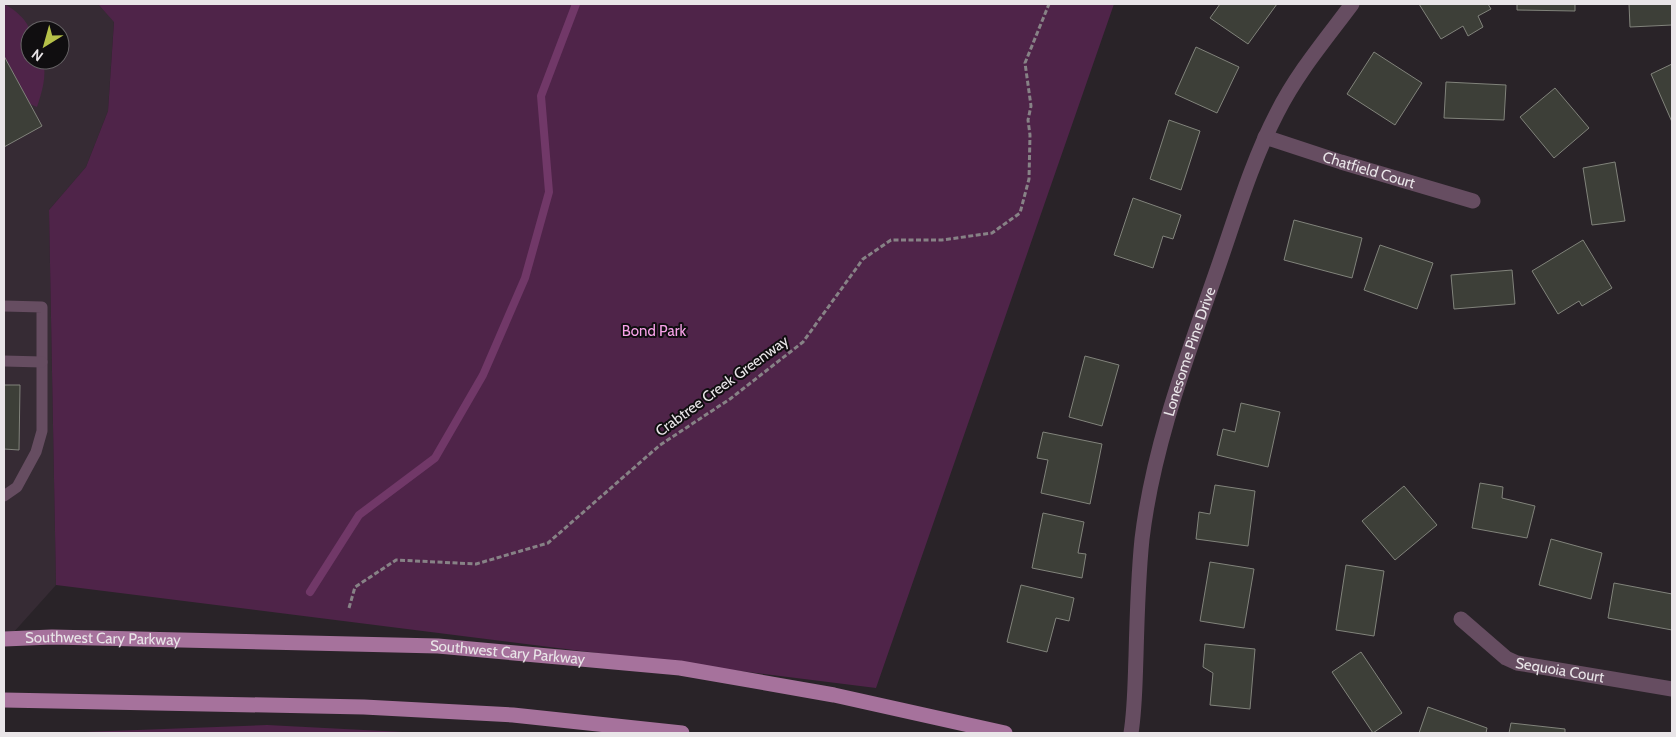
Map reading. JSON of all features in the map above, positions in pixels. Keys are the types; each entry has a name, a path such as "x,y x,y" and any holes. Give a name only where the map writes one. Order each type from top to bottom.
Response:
{"main road":[{"name":"Southwest Cary Parkway","path":"4,638 438,646 680,668 834,695 1005,733"},
{"path":"4,700 364,706 513,715 682,733"}],"street":[{"name":"Lonesome Pine Drive","path":"1131,733 1134,714 1137,606 1142,538 1154,463 1178,382 1265,137 1293,83 1352,4"},
{"name":"Chatfield Court","path":"1265,137 1341,162 1473,201"},
{"name":"Sequoia Court","path":"1461,619 1506,658 1517,664 1672,689"}],"lane":[{"path":"4,306 42,307 42,431 36,452 16,487 4,496"},
{"path":"4,361 42,362"}],"path":[{"name":"Crabtree Creek Greenway","path":"349,608 355,588 396,560 476,564 548,543 660,445 730,399 803,342 864,259 891,240 942,240 992,233 1020,213 1029,179 1030,135 1028,120 1031,106 1025,63 1049,4"}],"shaded area":[{"path":"4,4 98,4 114,21 108,111 86,167 49,210 56,585 4,643"}],"green space":[{"path":"4,4 24,20 20,20 20,70 44,70 42,90 37,107 30,104 4,56"},
{"name":"Bond Park","path":"98,4 1114,4 876,688 56,585 49,210 86,167 108,111 114,22"},
{"path":"267,725 422,733 58,733"}],"building":[{"path":"1220,4 1277,4 1248,44 1210,18"},
{"path":"1419,4 1488,4 1491,9 1478,16 1483,27 1468,36 1463,26 1441,39"},
{"path":"1517,4 1575,4 1575,11 1517,10"},
{"path":"1629,4 1672,4 1672,25 1630,27"},
{"path":"1196,47 1239,67 1217,113 1175,94"},
{"path":"1374,52 1422,83 1395,125 1347,94"},
{"path":"4,56 42,126 4,147"},
{"path":"1672,64 1672,122 1651,74"},
{"path":"1446,82 1506,85 1504,120 1444,118"},
{"path":"1555,88 1589,128 1554,158 1520,117"},
{"path":"1169,120 1200,131 1181,190 1150,179"},
{"path":"1615,162 1625,221 1592,225 1583,168"},
{"path":"1133,198 1181,215 1173,239 1163,236 1153,268 1114,255"},
{"path":"1294,220 1362,238 1352,278 1284,260"},
{"path":"1583,240 1612,288 1582,306 1579,301 1558,314 1532,271"},
{"path":"1380,245 1433,263 1417,309 1364,290"},
{"path":"1512,270 1515,304 1454,309 1451,275"},
{"path":"1085,356 1119,365 1102,426 1069,417"},
{"path":"4,385 20,385 19,450 4,449"},
{"path":"1241,403 1280,412 1268,467 1217,455 1223,429 1235,432"},
{"path":"1043,432 1102,444 1090,504 1041,493 1048,460 1037,458"},
{"path":"1480,483 1503,487 1502,498 1535,506 1527,538 1472,528"},
{"path":"1215,485 1255,491 1248,546 1196,539 1199,512 1210,514"},
{"path":"1404,486 1437,525 1395,560 1362,521"},
{"path":"1043,513 1084,522 1078,553 1086,554 1082,578 1032,568"},
{"path":"1551,539 1602,553 1591,599 1539,585"},
{"path":"1210,562 1254,569 1244,628 1200,621"},
{"path":"1346,565 1384,571 1374,636 1336,630"},
{"path":"1614,583 1672,594 1672,630 1608,618"},
{"path":"1021,585 1074,598 1069,621 1056,618 1047,652 1007,642"},
{"path":"1205,644 1255,649 1250,709 1210,705 1213,673 1203,667"},
{"path":"1361,652 1402,713 1373,733 1332,672"},
{"path":"1428,707 1487,728 1486,733 1419,733"},
{"path":"1511,723 1565,729 1565,733 1509,733"}],"waterway":[{"path":"310,592 359,515 435,458 483,375 525,278 549,192 541,96 576,4"}]}
